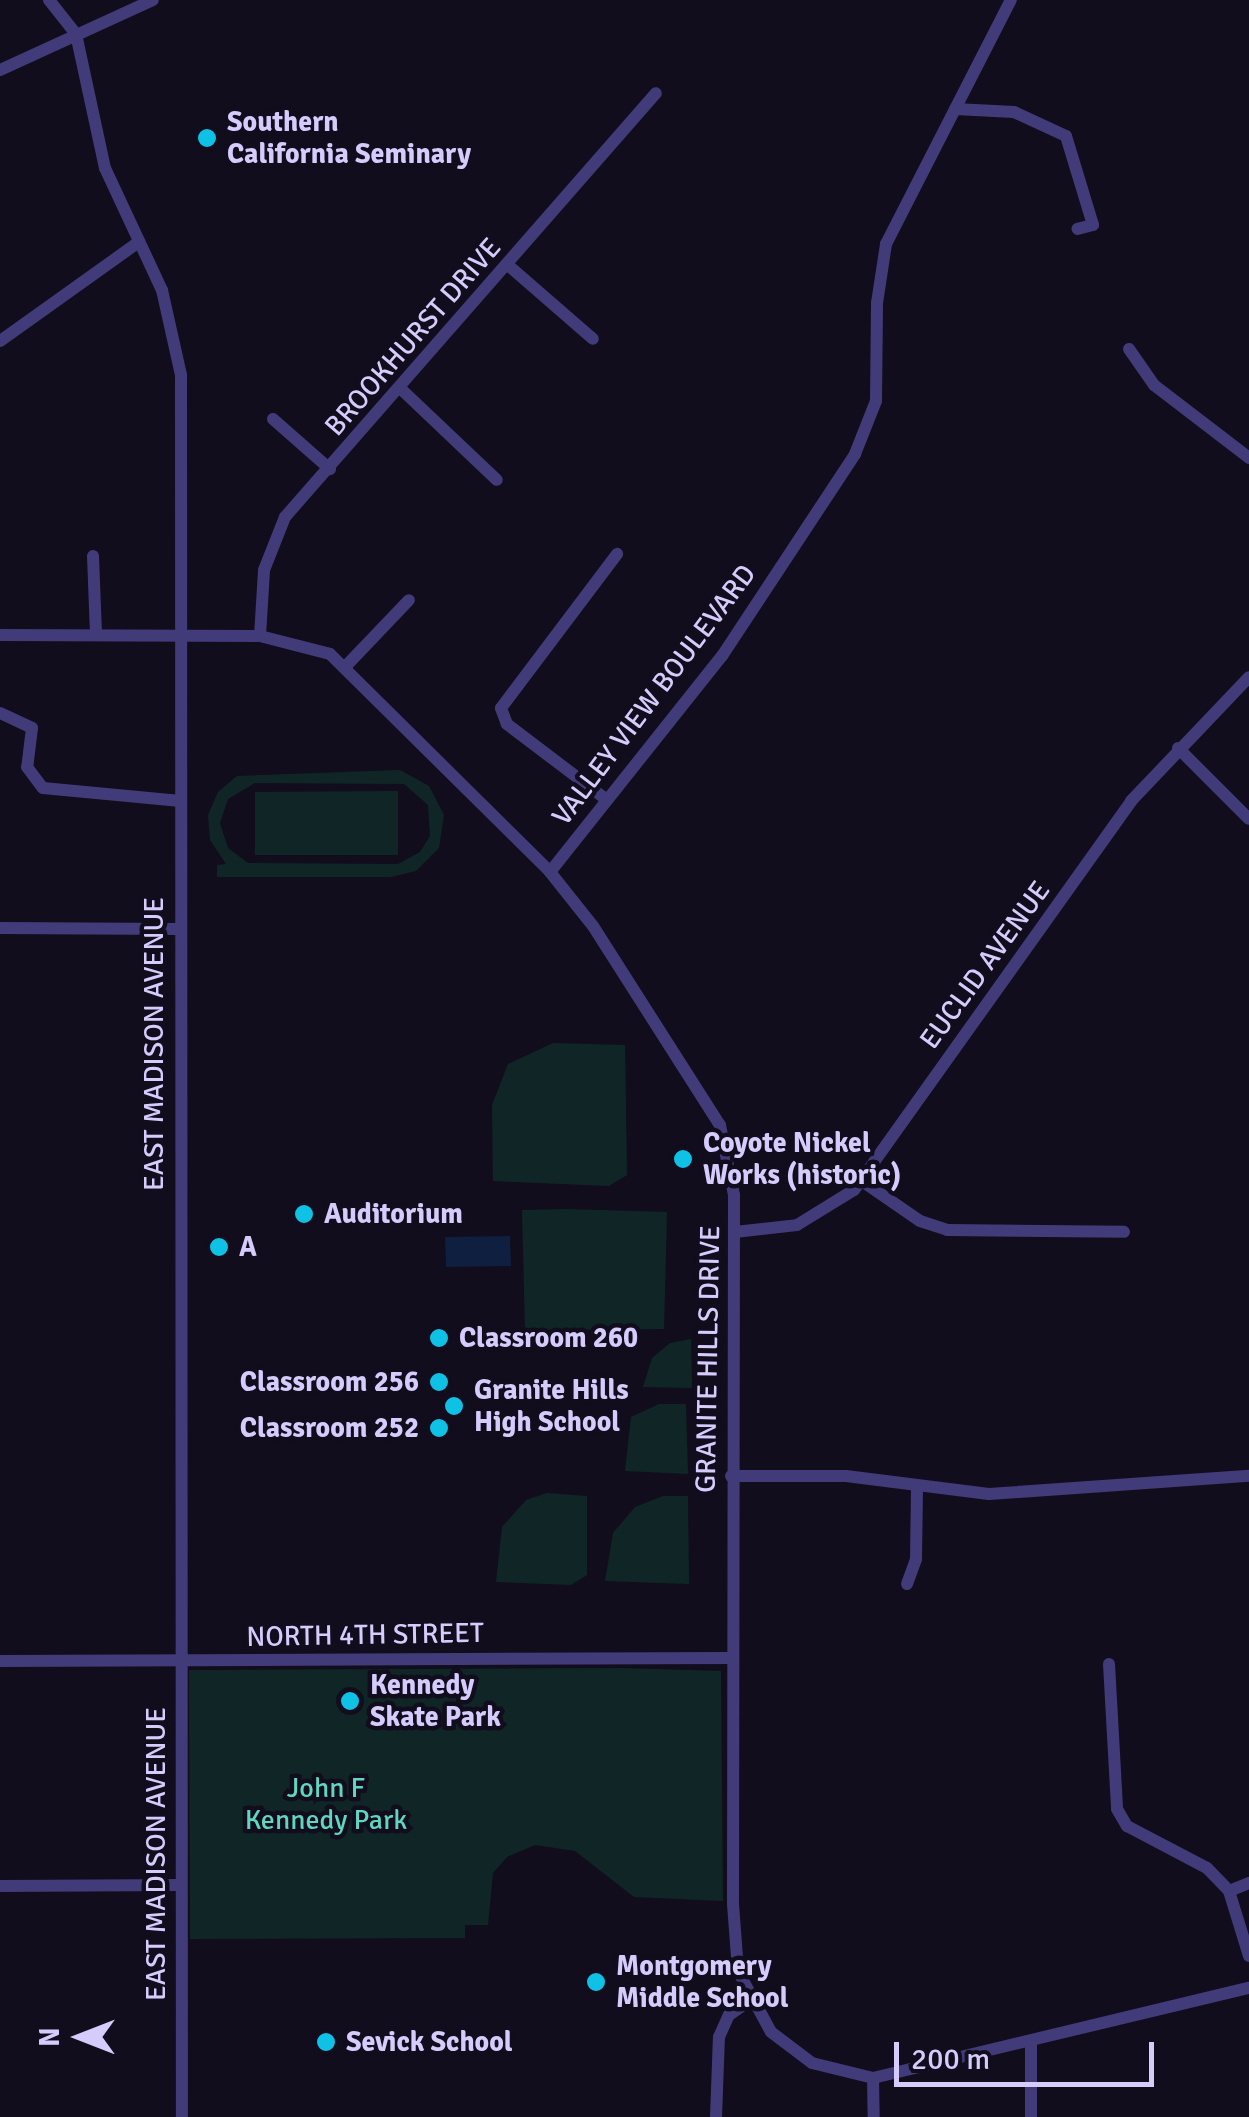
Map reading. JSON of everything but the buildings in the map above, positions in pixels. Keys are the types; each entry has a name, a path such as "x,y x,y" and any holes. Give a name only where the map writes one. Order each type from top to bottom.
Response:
{"street":[{"name":"EAST MADISON AVENUE","path":"49,0 76,34 102,158 174,327 181,376 182,2117"},
{"path":"0,70 153,0"},
{"name":"VALLEY VIEW BOULEVARD","path":"550,872 722,656 858,449 876,401 877,303 886,244 1010,0"},
{"name":"BROOKHURST DRIVE","path":"260,636 264,570 274,537 656,93"},
{"path":"955,108 1010,111 1066,136 1092,214 1093,225 1077,230"},
{"path":"0,341 138,242"},
{"path":"509,266 593,339"},
{"path":"1128,349 1154,385 1249,458"},
{"path":"401,389 497,480"},
{"path":"273,419 330,469"},
{"path":"607,800 507,724 501,708 618,554"},
{"path":"93,556 96,635"},
{"path":"346,666 408,600"},
{"name":"GRANITE HILLS DRIVE","path":"0,635 179,632 260,636 310,645 346,666 550,872 593,926 720,1125 733,1172 735,1232 730,1476 733,1904 738,1971 749,2001 771,2032 801,2057 836,2072 874,2078 1249,1988"},
{"name":"EUCLID AVENUE","path":"735,1232 808,1221 862,1181 1130,800 1249,677"},
{"path":"0,713 32,728 27,767 43,788 180,800"},
{"path":"1178,748 1249,819"},
{"path":"0,928 179,928"},
{"path":"862,1181 932,1228 1124,1232"},
{"path":"730,1476 846,1476 950,1494 1249,1476"},
{"path":"906,1584 916,1559 916,1488"},
{"name":"NORTH 4TH STREET","path":"0,1660 731,1658"},
{"path":"1108,1664 1117,1810 1127,1826 1207,1868 1229,1892 1249,1956"},
{"path":"1229,1892 1249,1883"},
{"path":"0,1886 181,1885"},
{"path":"716,2117 719,2036 730,2015 749,2001"},
{"path":"1031,2042 1031,2117"},
{"path":"874,2078 874,2117"}],"green space":[{"path":"400,770 429,786 444,815 439,848 416,871 391,877 217,877 217,865 226,864 210,840 208,815 218,792 237,776","holes":["255,783 404,784 428,805 430,836 420,852 398,864 248,863 228,848 220,823 228,799"]},
{"path":"398,791 398,855 255,855 255,792"},
{"path":"553,1043 625,1045 627,1175 609,1186 493,1181 492,1105 508,1064"},
{"path":"522,1210 667,1212 664,1329 525,1330"},
{"path":"691,1339 692,1388 643,1387 652,1358 670,1343"},
{"path":"659,1404 686,1404 688,1474 625,1471 631,1417"},
{"path":"547,1493 587,1496 587,1575 571,1585 496,1582 502,1527 526,1500"},
{"path":"663,1496 688,1496 689,1584 605,1581 613,1533 635,1507"},
{"name":"John F Kennedy Park","path":"189,1670 721,1671 723,1901 634,1897 575,1851 535,1845 507,1857 493,1873 488,1925 465,1925 465,1938 190,1939"}],"water":[{"path":"510,1236 511,1266 446,1267 445,1237"}],"place":[{"name":"Southern California Seminary","path":"207,138"},
{"name":"Coyote Nickel Works (historic)","path":"683,1159"},
{"name":"Auditorium","path":"304,1214"},
{"name":"A","path":"219,1247"},
{"name":"Classroom 260","path":"439,1338"},
{"name":"Classroom 256","path":"439,1382"},
{"name":"Granite Hills High School","path":"454,1406"},
{"name":"Classroom 252","path":"439,1428"},
{"name":"Kennedy Skate Park","path":"350,1701"},
{"name":"Montgomery Middle School","path":"596,1982"},
{"name":"Sevick School","path":"326,2042"}]}
